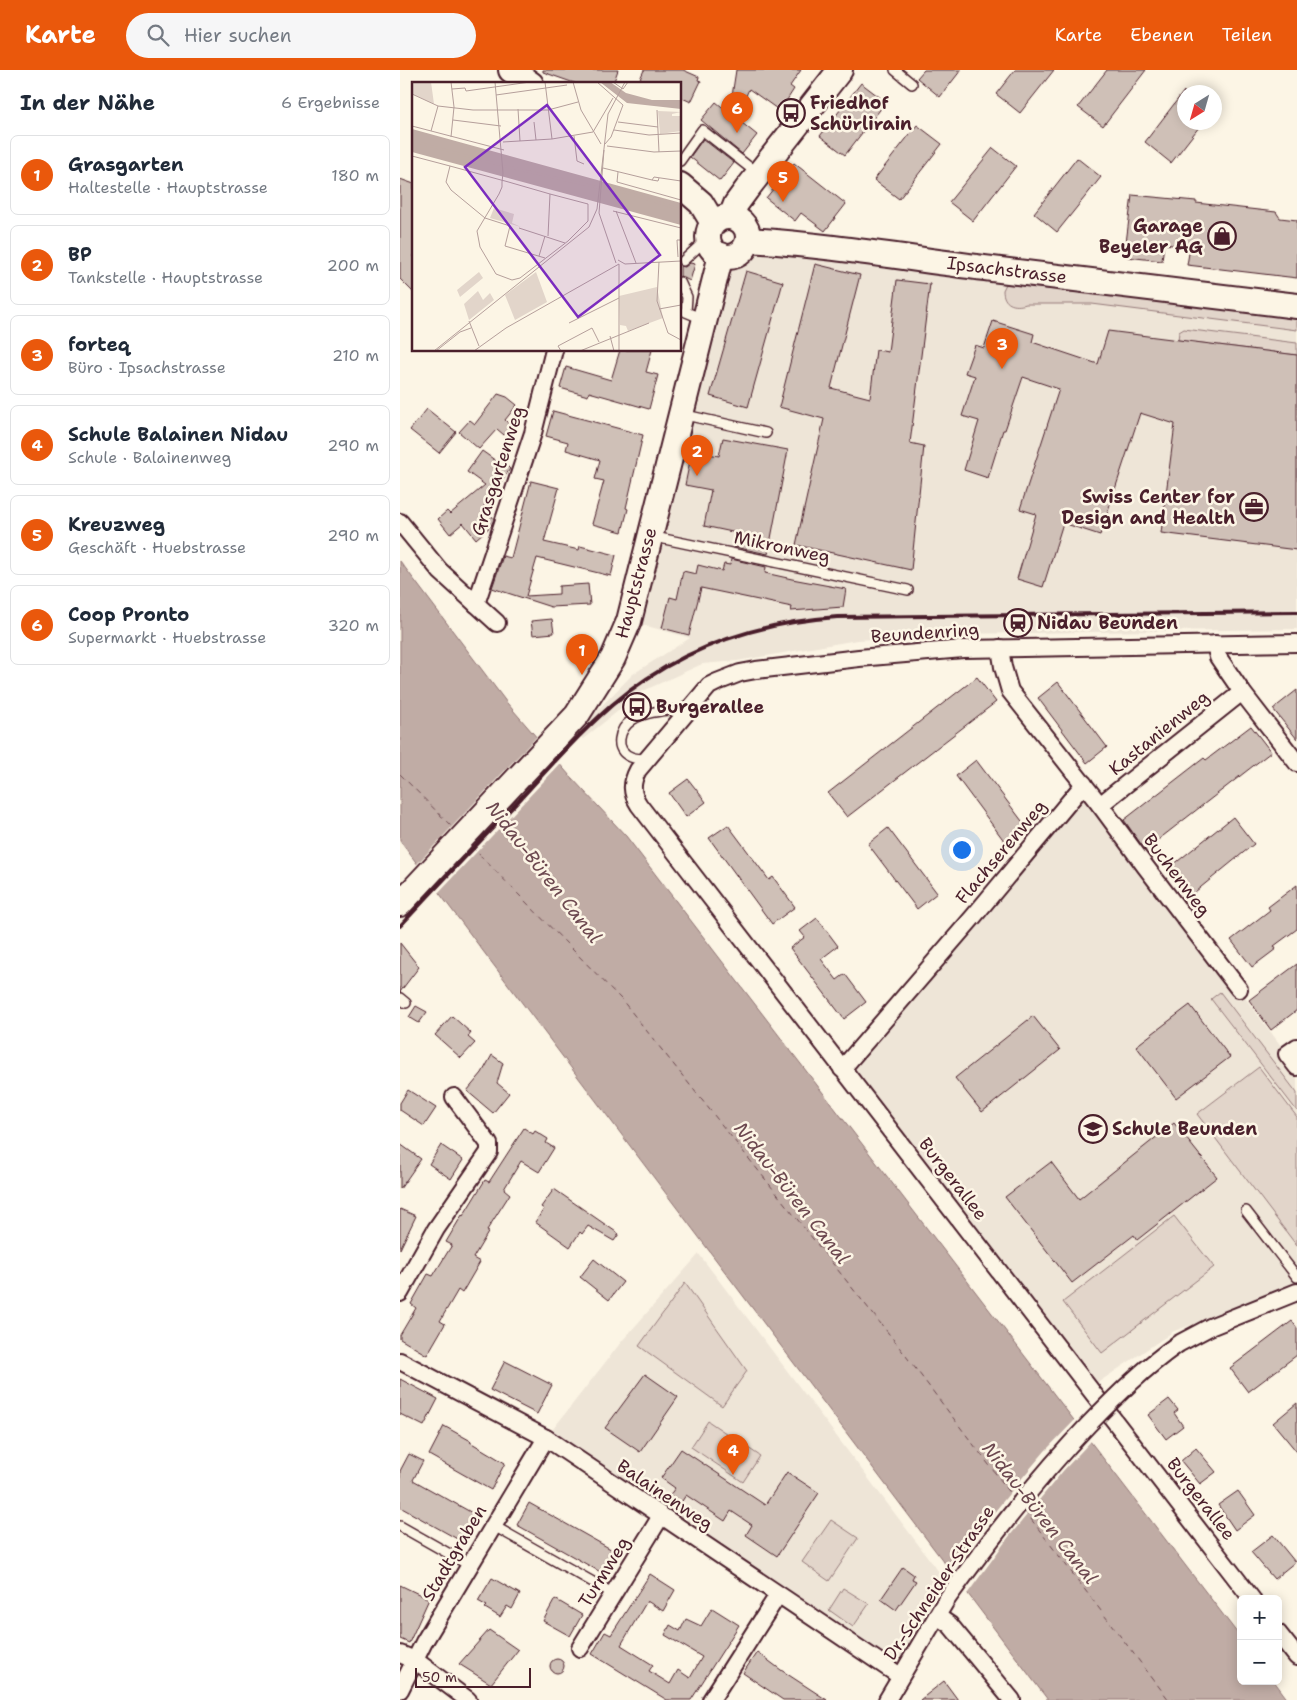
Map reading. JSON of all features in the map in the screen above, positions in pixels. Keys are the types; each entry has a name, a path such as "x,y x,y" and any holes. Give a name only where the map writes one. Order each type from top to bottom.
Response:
{"main road":[{"path":"511,70 528,82"},
{"name":"Hauptstrasse","path":"402,902 568,724 585,704 602,678 629,622 705,320 718,234 736,204 758,174 840,70"},
{"path":"681,186 701,203 718,234 732,256 738,254 746,246 748,240 748,234 742,222 718,234"},
{"name":"Ipsachstrasse","path":"748,240 855,250 992,269 1297,306"}],"street":[{"name":"Grasgartenweg","path":"476,604 533,433 554,351"},
{"path":"400,522 440,571 497,624"},
{"name":"Beundenring","path":"633,779 638,770 709,686 756,670 860,658 1000,648 1297,643"},
{"path":"1215,644 1218,657 1242,692 1297,763"},
{"path":"1000,648 1010,691 1084,784"},
{"name":"Kastanienweg","path":"1100,805 1242,692"},
{"name":"Burgerallee","path":"633,779 632,791 639,805 1249,1595"},
{"name":"Buchenweg","path":"1084,784 1238,989"},
{"name":"Flachserenweg","path":"842,1069 1084,784"},
{"path":"400,1293 436,1229 489,1152 489,1144 454,1097"},
{"name":"Dr.-Schneider-Strasse","path":"887,1700 947,1599 994,1534 1056,1459 1115,1397 1145,1368 1178,1344 1210,1327 1297,1292"},
{"name":"Balainenweg","path":"400,1361 546,1438 900,1676"},
{"name":"Stadtgraben","path":"400,1690 407,1657 494,1526 546,1438"},
{"name":"Turmweg","path":"580,1648 661,1516"},
{"path":"710,1700 778,1595"},
{"path":"937,1616 950,1626 1012,1700"},
{"path":"1282,1638 1297,1657"},
{"path":"407,1657 468,1700"}],"lane":[{"path":"895,70 912,84"},
{"path":"681,160 702,130 758,174"},
{"path":"683,261 718,234"},
{"path":"681,284 687,298 686,312 705,320"},
{"path":"681,414 766,433"},
{"name":"Mikronweg","path":"650,536 908,590"},
{"path":"647,759 632,757 622,750 619,739 623,728 631,721 642,716 671,710 684,715"},
{"path":"1246,1211 1297,1277"},
{"path":"400,1526 469,1565"},
{"path":"494,1526 614,1594"}],"shaded area":[{"path":"746,246 1297,306 1297,629 957,634 857,640 737,661 702,664 643,691 583,739 576,732 633,674 690,638 629,621 732,256 738,254"},
{"path":"1006,284 1081,293 1135,296 1297,315 1297,330 1092,304 1013,305 1007,302 1003,295"},
{"path":"1184,329 1297,343 1297,355 1178,340 1179,332"},
{"name":"Schule Beunden","path":"1084,784 1297,1067 1297,1287 1174,1331 1090,1388 842,1069"},
{"path":"1220,992 1297,1093 1297,1111 1211,999"},
{"path":"1259,1067 1297,1117 1297,1246 1197,1114"},
{"path":"1174,1216 1214,1267 1102,1353 1063,1302"},
{"path":"699,1254 942,1576 900,1676 546,1438 622,1341"},
{"path":"685,1283 747,1371 722,1406 639,1346"},
{"path":"708,1421 760,1456 743,1482 691,1447"},
{"path":"831,1520 858,1538 829,1581 802,1562"},
{"path":"843,1588 869,1604 853,1627 829,1610"}],"water":[{"name":"Nidau-Büren Canal","path":"400,561 507,703 570,776 626,836 1237,1633 1237,1685 1277,1685 1288,1700 1048,1700 400,841"}],"pier":[{"path":"538,735 562,762 437,894 416,865"},
{"path":"1076,1419 1092,1440 1063,1471 1008,1538 965,1597 948,1574 1017,1484"}],"building":[{"path":"543,70 618,70 614,82 571,82 543,72"},
{"path":"644,70 683,70 699,77 698,80 701,81 691,102 681,97 681,82 646,82 640,79"},
{"path":"736,70 801,70 790,86 794,89 780,111 749,89 745,98 732,96"},
{"path":"924,70 961,70 940,97 917,78"},
{"path":"1015,70 1054,70 1020,113 996,94"},
{"path":"1107,70 1146,70 1103,126 1078,107"},
{"path":"861,83 886,102 845,155 820,136"},
{"path":"1177,100 1177,130 1197,130 1171,163 1145,142"},
{"path":"716,102 757,135 742,154 701,120"},
{"path":"917,125 942,144 899,199 874,180"},
{"path":"703,139 734,163 720,181 690,157"},
{"path":"993,148 1016,166 973,221 949,202"},
{"path":"1077,158 1101,177 1057,232 1034,213"},
{"path":"794,163 846,204 825,231 801,213 795,221 766,198"},
{"path":"400,179 412,183 412,291 400,279"},
{"path":"1132,195 1196,201 1196,203 1276,212 1280,218 1297,220 1297,278 1187,265 1190,247 1164,244 1162,261 1127,257 1129,243 1126,243"},
{"path":"690,263 695,264 690,281 681,276 681,266 685,267"},
{"path":"815,264 860,275 831,388 870,398 876,350 888,352 897,280 930,284 910,443 924,446 911,570 796,545 824,419 779,407"},
{"path":"746,271 783,282 748,407 710,396"},
{"path":"993,321 1034,334 1032,342 1098,364 1108,331 1297,355 1297,550 1161,533 1175,424 1140,413 1100,535 1063,523 1043,587 1017,579 1036,514 1020,509 1059,389 1023,377 1005,430 1003,430 988,478 964,470 979,421 962,416 975,376 965,373 975,345 984,348"},
{"path":"620,351 652,351 646,372 658,375 649,409 589,392 588,396 560,388 566,367 611,380"},
{"path":"498,394 507,397 517,405 505,420 511,426 504,435 497,429 479,449 459,432 470,420 475,424"},
{"path":"427,409 456,432 439,453 410,430"},
{"path":"553,411 643,435 622,532 592,524 604,481 595,479 600,460 566,450 568,442 546,436"},
{"path":"723,438 788,450 768,554 734,547 737,533 704,526 711,490 685,485 692,451 719,456"},
{"path":"482,451 510,469 484,506 494,519 491,526 476,539 463,523 450,534 438,519 447,511 450,514 485,485 467,472"},
{"path":"531,481 559,488 544,542 579,550 580,546 616,555 611,576 537,558 526,596 559,594 559,586 588,584 590,605 551,607 492,588 503,556 511,558"},
{"path":"731,559 766,567 765,573 846,589 843,607 791,611 792,607 701,588 689,635 662,628 670,597 677,599 683,571 696,574 698,565 722,571 724,564 730,565"},
{"path":"552,619 554,633 533,635 531,621"},
{"path":"977,677 996,702 847,817 828,793"},
{"path":"1058,682 1107,747 1087,763 1038,698"},
{"path":"1297,690 1297,739 1273,709"},
{"path":"1251,726 1271,752 1145,850 1124,820 1204,758 1206,760"},
{"path":"976,760 1025,825 1005,842 956,776"},
{"path":"688,779 706,802 686,817 669,793"},
{"path":"1233,817 1254,844 1190,896 1168,869"},
{"path":"728,825 769,880 773,877 795,907 772,924 709,838"},
{"path":"888,828 937,893 917,909 868,844"},
{"path":"1297,885 1297,929 1274,946 1276,949 1252,967 1231,940 1270,910 1268,907"},
{"path":"817,918 838,946 821,959 837,980 845,974 866,1002 844,1019 790,948 805,937 800,931"},
{"path":"400,943 419,967 400,992"},
{"path":"1297,964 1297,1010 1271,1030 1249,1000"},
{"path":"1190,1005 1230,1057 1176,1098 1136,1046"},
{"path":"416,1006 427,1012 419,1023 409,1017"},
{"path":"452,1016 471,1033 468,1037 475,1043 461,1058 435,1035"},
{"path":"1033,1016 1060,1050 982,1112 955,1078"},
{"path":"492,1055 503,1063 497,1083 509,1093 493,1113 467,1091 482,1073"},
{"path":"408,1090 436,1108 424,1126 400,1110 400,1103"},
{"path":"1174,1123 1217,1177 1137,1240 1134,1235 1072,1283 1005,1197 1051,1162 1079,1199"},
{"path":"524,1128 533,1134 535,1131 548,1139 546,1143 554,1148 539,1172 521,1161 504,1189 510,1194 487,1230 489,1231 473,1258 480,1262 462,1293 458,1290 440,1321 445,1324 427,1355 400,1339 400,1335 416,1308 411,1304 428,1274 433,1276 452,1245 446,1242 462,1215 485,1180 489,1182"},
{"path":"400,1144 421,1159 400,1189"},
{"path":"441,1145 463,1160 451,1179 429,1164"},
{"path":"554,1189 619,1234 614,1241 588,1226 582,1234 580,1232 570,1247 535,1222 544,1209 541,1207"},
{"path":"400,1209 416,1216 400,1249"},
{"path":"594,1259 623,1282 609,1300 580,1277"},
{"path":"1292,1321 1297,1328 1297,1355 1248,1392 1230,1368"},
{"path":"505,1361 552,1385 537,1414 490,1390"},
{"path":"645,1374 678,1397 640,1452 605,1428"},
{"path":"400,1379 438,1399 424,1426 400,1414"},
{"path":"1169,1399 1178,1410 1174,1413 1183,1426 1166,1439 1148,1415"},
{"path":"1297,1403 1297,1452 1273,1423"},
{"path":"444,1426 505,1463 491,1490 429,1455"},
{"path":"1196,1448 1216,1472 1200,1484 1181,1461"},
{"path":"681,1449 765,1505 787,1472 819,1493 777,1556 746,1535 752,1525 731,1511 725,1521 686,1495 680,1504 669,1496 675,1488 661,1478"},
{"path":"409,1454 423,1461 413,1480 476,1515 461,1541 400,1507 400,1471"},
{"path":"1238,1491 1255,1515 1235,1530 1218,1505"},
{"path":"529,1503 616,1552 604,1574 517,1525"},
{"path":"1273,1535 1295,1562 1274,1579 1251,1552"},
{"path":"903,1567 914,1575 912,1579 916,1581 896,1610 881,1599"},
{"path":"650,1574 675,1590 663,1611 647,1601 621,1645 653,1665 649,1671 670,1684 678,1670 690,1678 702,1657 665,1635 670,1625 680,1631 686,1619 701,1626 712,1608 739,1625 691,1700 667,1700 592,1654 605,1632 611,1635"},
{"path":"492,1578 520,1594 512,1609 507,1606 500,1617 485,1608 487,1606 478,1601"},
{"path":"400,1585 429,1599 409,1643 400,1639"},
{"path":"555,1599 582,1615 570,1636 543,1621"},
{"path":"489,1630 518,1650 491,1684 459,1664"},
{"path":"757,1652 827,1700 783,1700 743,1673"},
{"path":"554,1659 560,1659 564,1666 560,1673 554,1673 550,1669 550,1663"},
{"path":"944,1681 958,1700 920,1700"}],"ferry route":[{"path":"400,774 454,829"},
{"path":"471,846 622,1000 893,1339 1015,1499"},
{"path":"1024,1510 1169,1700"}],"railway":[{"path":"400,926 566,749 612,705 662,669 717,643 746,633 776,626 806,620 837,617 1297,612"}],"place":[{"name":"Friedhof Schürlirain","path":"791,113"},
{"name":"Coop Pronto","path":"737,133"},
{"name":"Kreuzweg","path":"783,202"},
{"name":"Garage Beyeler AG","path":"1222,236"},
{"name":"forteq","path":"1002,369"},
{"name":"BP","path":"697,476"},
{"name":"Swiss Center for Design and Health","path":"1254,507"},
{"name":"Nidau Beunden","path":"1018,623"},
{"name":"Grasgarten","path":"582,675"},
{"name":"Burgerallee","path":"637,707"},
{"name":"Schule Beunden","path":"1093,1129"},
{"name":"Schule Balainen Nidau","path":"733,1475"}]}
